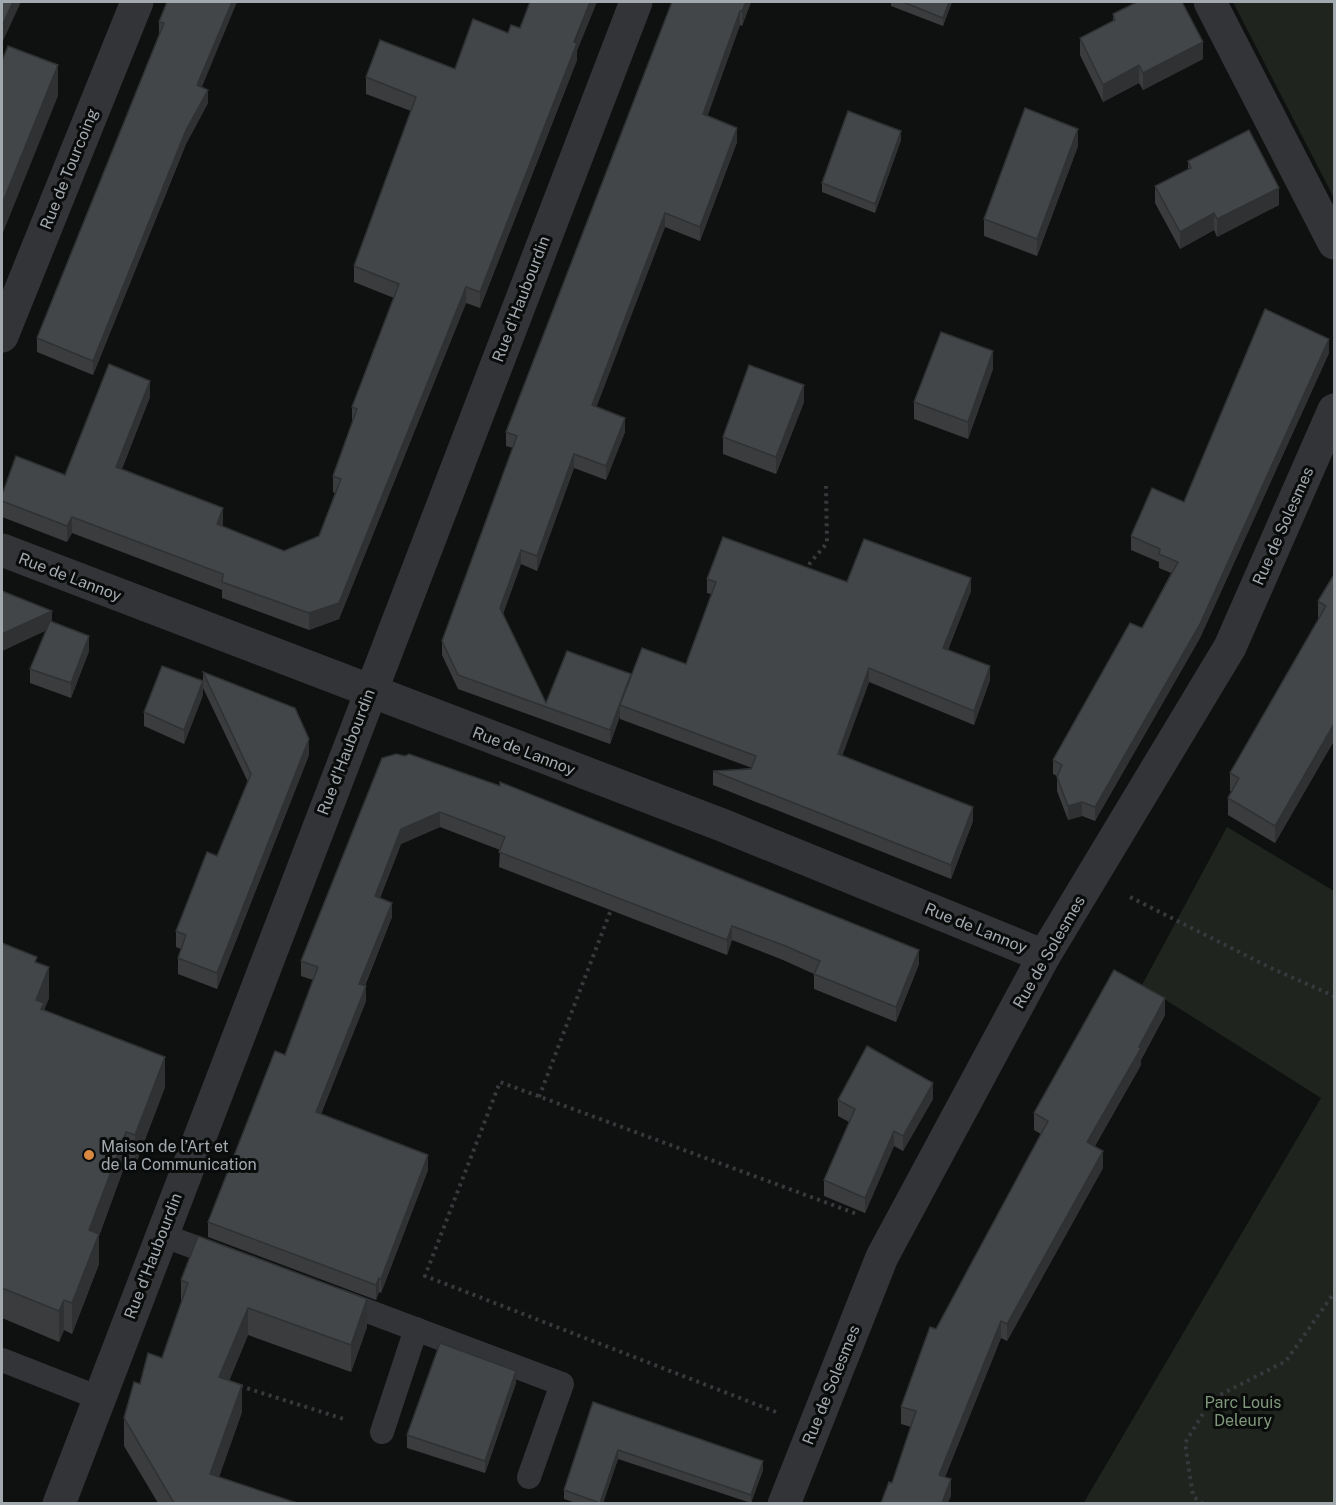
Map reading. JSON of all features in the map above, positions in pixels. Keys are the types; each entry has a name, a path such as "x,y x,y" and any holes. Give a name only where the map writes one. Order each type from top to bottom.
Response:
{"street":[{"name":"Rue de Tourcoing","path":"2,336 137,2"},
{"name":"Rue d'Haubourdin","path":"59,1503 636,2"},
{"path":"1210,2 1335,243"},
{"name":"Rue de Solesmes","path":"784,1503 882,1257 1044,956 1230,647 1335,410"},
{"name":"Rue de Lannoy","path":"2,550 722,825 1044,956"}],"lane":[{"path":"162,1235 250,1268"},
{"path":"316,1292 562,1384 529,1477"},
{"path":"382,1432 416,1329"},
{"path":"2,1360 99,1398"}],"path":[{"path":"805,579 810,563 827,543 826,486"},
{"path":"1092,878 1271,968 1335,996"},
{"path":"539,1097 615,899"},
{"path":"814,1426 425,1276 500,1082 897,1229"},
{"path":"1203,1503 1193,1496 1185,1443 1212,1399 1286,1361 1335,1293"},
{"path":"228,1382 382,1432"}],"green space":[{"path":"1233,2 1334,2 1334,198"},
{"name":"Parc Louis Deleury","path":"1227,827 1334,891 1334,1503 1083,1504 1321,1098 1142,985"}],"building":[{"path":"2,2 13,2 2,26"},
{"path":"167,2 232,2 197,85 208,90 186,130 93,361 37,338 164,23 159,22"},
{"path":"530,2 590,2 574,42 577,43 480,292 466,287 339,603 309,613 222,582 223,574 72,517 67,526 2,501 16,456 65,475 109,364 150,381 116,467 223,508 217,524 284,551 319,536 341,479 333,476 357,409 352,407 399,284 354,266 416,97 366,77 380,40 455,69 473,19 508,33 511,25 520,28"},
{"path":"672,2 746,2 740,11 703,114 737,128 700,227 665,213 592,405 625,418 606,466 574,454 537,556 521,550 500,608 546,703 567,651 631,674 610,730 458,675 442,641 517,436 506,432"},
{"path":"903,2 949,2 943,18"},
{"path":"1137,2 1182,2 1203,42 1143,73 1139,65 1103,85 1080,38 1115,20 1113,14"},
{"path":"8,46 58,65 2,204 2,61"},
{"path":"1025,108 1078,129 1037,239 984,219"},
{"path":"848,111 901,131 875,204 822,183"},
{"path":"1249,130 1279,188 1217,219 1214,213 1180,232 1155,186 1191,168 1188,161"},
{"path":"1265,309 1329,339 1200,624 1095,807 1082,802 1068,806 1057,777 1062,765 1053,760 1130,623 1142,628 1178,562 1159,554 1160,549 1131,536 1152,488 1184,502"},
{"path":"941,332 993,351 968,422 914,402"},
{"path":"749,365 804,385 776,457 723,437"},
{"path":"723,537 847,582 864,539 971,578 943,648 990,666 974,711 869,668 838,754 973,807 951,865 713,771 751,769 756,756 620,705 642,648 686,664 716,582 707,579"},
{"path":"1335,573 1335,722 1275,826 1228,798 1239,778 1230,773 1326,606 1318,601"},
{"path":"2,591 52,611 2,634"},
{"path":"50,621 89,636 71,683 30,669"},
{"path":"162,666 203,681 184,730 144,712"},
{"path":"203,672 295,708 309,739 217,973 178,958 186,935 176,931 207,852 217,856 251,774"},
{"path":"396,754 405,756 409,754 500,786 500,782 919,950 896,1007 814,974 820,961 783,945 732,926 727,940 499,852 505,837 440,812 401,829 375,896 392,903 359,984 366,986 316,1112 428,1155 381,1279 379,1278 376,1285 208,1222 275,1051 285,1055 318,967 301,961 382,758"},
{"name":"Maison de l’Art et de la Communication","path":"2,943 37,957 35,962 49,967 36,1000 44,1003 41,1009 165,1057 135,1135 126,1132 89,1230 99,1234 72,1303 64,1300 59,1311 2,1288"},
{"path":"1114,970 1165,998 1139,1047 1141,1048 1087,1142 1103,1151 1007,1324 1001,1321 939,1475 951,1479 942,1503 881,1503 889,1482 892,1483 916,1411 901,1407 930,1327 936,1329 1048,1121 1034,1113"},
{"path":"867,1046 933,1083 903,1136 894,1131 865,1198 824,1180 855,1109 838,1100"},
{"path":"198,1236 367,1299 351,1345 248,1308 219,1377 242,1385 210,1474 297,1503 174,1503 124,1418 134,1382 140,1384 148,1353 162,1358 188,1283 181,1280"},
{"path":"440,1343 516,1371 485,1461 407,1435"},
{"path":"593,1402 763,1461 751,1495 618,1450 600,1503 564,1490"}],"place":[{"name":"Maison de l’Art et de la Communication","path":"89,1155"}]}
